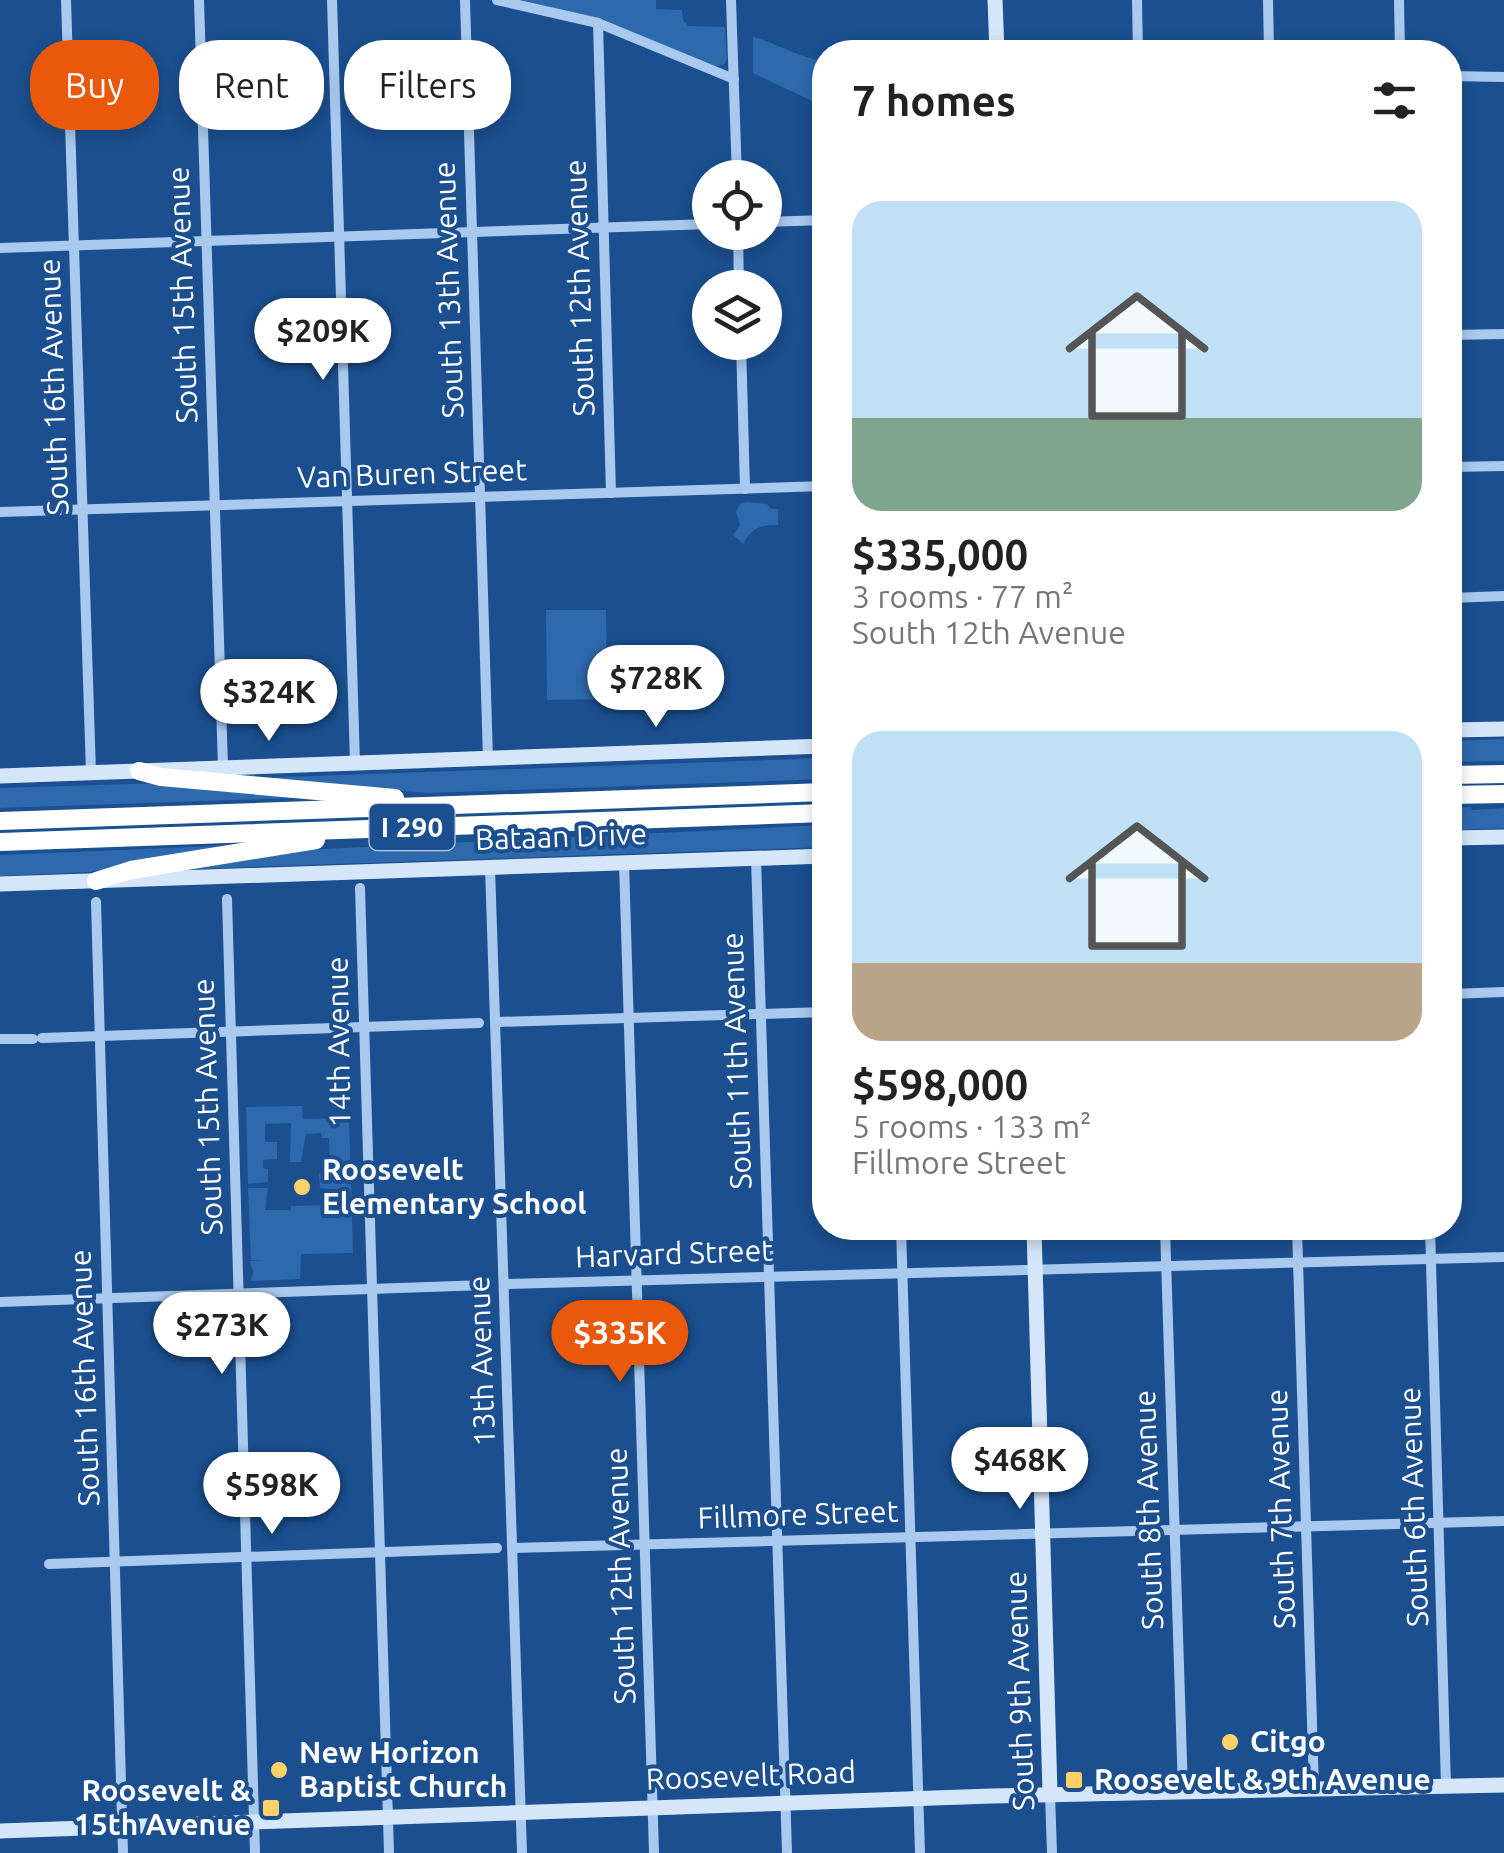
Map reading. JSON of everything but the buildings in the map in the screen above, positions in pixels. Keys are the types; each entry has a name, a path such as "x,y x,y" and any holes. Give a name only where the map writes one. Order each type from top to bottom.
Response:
{"highway":[{"path":"139,771 161,777 392,798 429,806"},
{"path":"1462,775 1504,774"},
{"name":"I 290","path":"0,821 812,792"},
{"path":"1462,795 1504,794"},
{"name":"I 290","path":"0,842 812,812"},
{"path":"96,881 130,870 314,841 344,829"}],"street":[{"name":"South 16th Avenue","path":"66,0 91,773"},
{"name":"South 15th Avenue","path":"200,0 223,768"},
{"path":"332,0 355,764"},
{"name":"South 13th Avenue","path":"465,0 488,759"},
{"path":"497,0 598,23 734,78"},
{"path":"730,0 736,160"},
{"path":"996,0 997,40"},
{"path":"1137,0 1138,40"},
{"path":"1268,0 1270,40"},
{"path":"1399,0 1400,40"},
{"name":"South 12th Avenue","path":"598,23 611,493"},
{"path":"1462,76 1504,77"},
{"path":"782,221 812,220"},
{"path":"0,248 692,225"},
{"path":"1462,335 1504,334"},
{"path":"741,360 744,489"},
{"path":"1462,467 1504,466"},
{"name":"Van Buren Street","path":"0,512 812,486"},
{"path":"1462,598 1504,596"},
{"path":"1462,730 1504,728"},
{"path":"0,776 812,747"},
{"path":"1462,838 1504,837"},
{"name":"Bataan Drive","path":"0,884 812,856"},
{"name":"South 11th Avenue","path":"756,858 787,1853"},
{"name":"South 12th Avenue","path":"624,863 654,1853"},
{"name":"13th Avenue","path":"490,867 522,1853"},
{"name":"14th Avenue","path":"360,888 389,1853"},
{"name":"South 15th Avenue","path":"227,899 256,1853"},
{"name":"South 16th Avenue","path":"96,902 124,1853"},
{"path":"1462,994 1504,992"},
{"path":"496,1022 812,1012"},
{"path":"0,1039 479,1023"},
{"path":"901,1240 920,1853"},
{"name":"South 9th Avenue","path":"1034,1240 1052,1853"},
{"name":"South 8th Avenue","path":"1166,1240 1183,1792"},
{"name":"South 7th Avenue","path":"1297,1240 1314,1789"},
{"name":"South 6th Avenue","path":"1430,1240 1446,1786"},
{"name":"Harvard Street","path":"505,1284 1504,1257"},
{"path":"0,1302 486,1285"},
{"name":"Fillmore Street","path":"513,1548 1504,1521"},
{"path":"49,1564 497,1548"},
{"name":"Roosevelt Road","path":"0,1831 786,1802 1504,1785"}],"shaded area":[{"path":"522,0 656,0 656,9 682,10 688,26 725,27 727,59 724,65 716,66 594,18"},
{"path":"753,37 812,58 812,101 753,73"},
{"path":"740,504 778,509 778,525 757,528 743,544 733,535 740,525 736,512"},
{"path":"546,610 606,610 607,699 547,700"},
{"path":"1504,739 1504,761 1462,762 1462,741"},
{"path":"812,758 812,779 429,793 207,777"},
{"path":"161,783 295,793 295,798 0,808 0,788"},
{"path":"1462,807 1504,808 1504,828 1462,830"},
{"path":"812,826 812,847 163,870 261,852"},
{"path":"240,845 90,872 0,876 0,855"},
{"path":"302,1106 303,1119 349,1118 353,1253 301,1254 300,1279 251,1281 250,1261 264,1260 251,1260 248,1188 268,1188 265,1210 326,1205 327,1215 339,1214 341,1190 320,1188 319,1173 330,1173 329,1138 322,1138 321,1133 306,1134 301,1162 290,1162 291,1123 265,1124 265,1142 277,1142 277,1159 263,1160 268,1182 248,1184 246,1107"}],"place":[{"name":"Roosevelt Elementary School","path":"302,1187"},
{"name":"Citgo","path":"1230,1742"},
{"name":"New Horizon Baptist Church","path":"279,1770"},
{"name":"Roosevelt & 9th Avenue","path":"1074,1780"},
{"name":"Roosevelt & 15th Avenue","path":"271,1808"}]}
